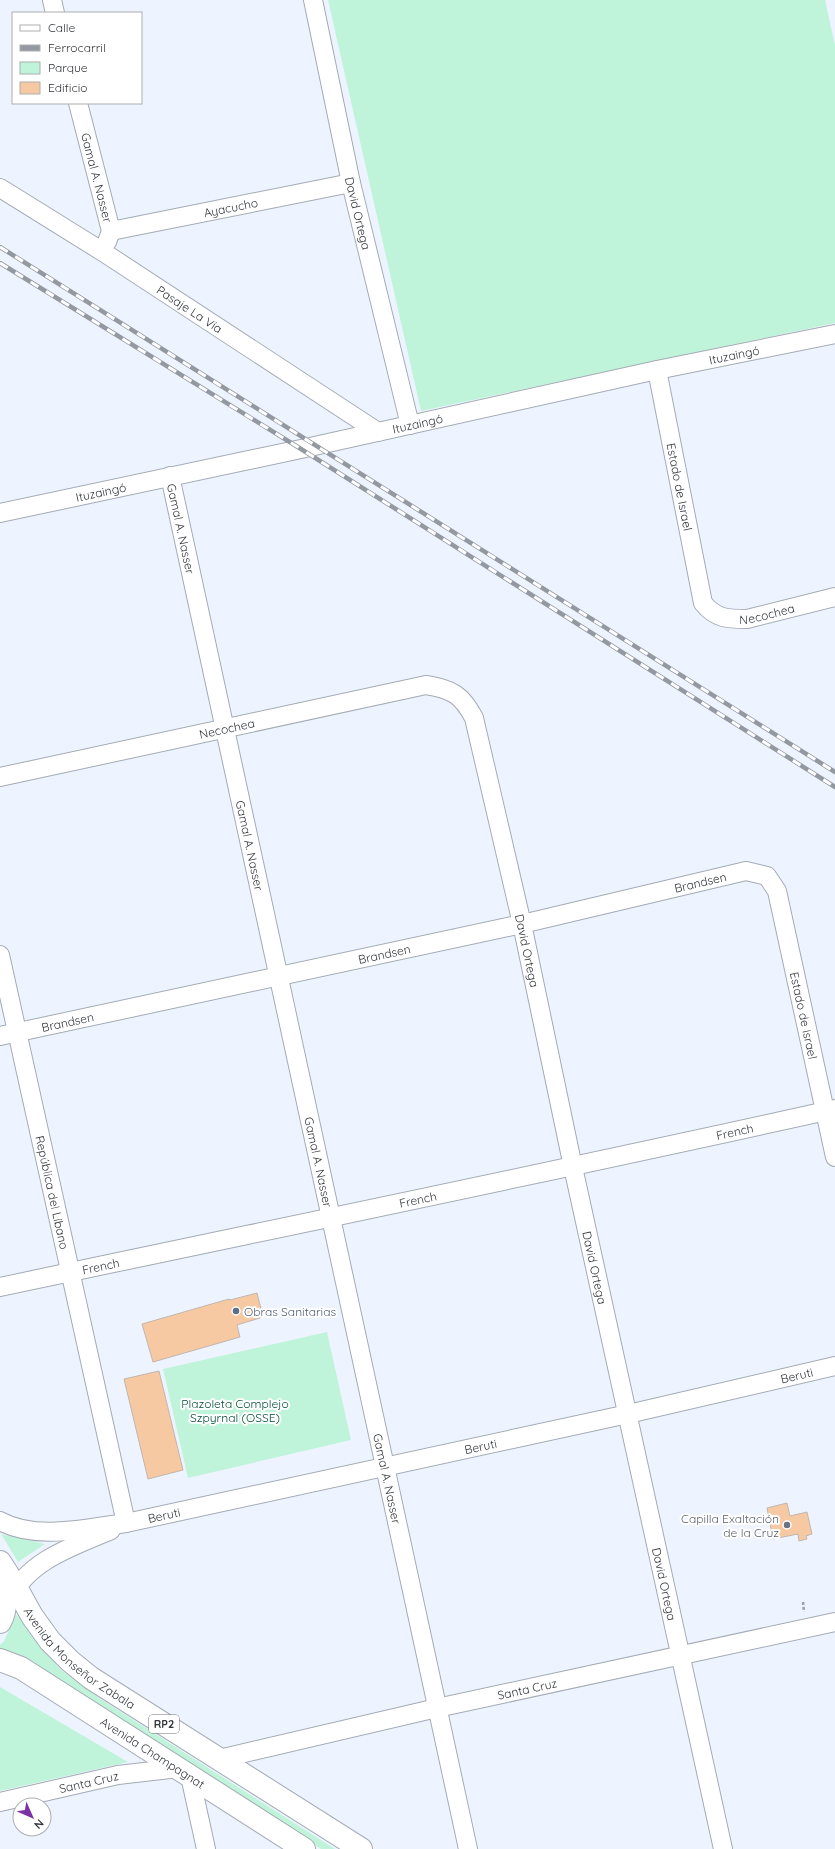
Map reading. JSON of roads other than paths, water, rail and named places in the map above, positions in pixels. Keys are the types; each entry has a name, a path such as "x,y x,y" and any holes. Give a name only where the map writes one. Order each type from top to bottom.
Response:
{"highway":[{"name":"Avenida Monseñor Zabala","path":"1,1563 45,1635 70,1661 91,1678 361,1849"},
{"name":"RP2","path":"1,1563 6,1590 2,1619"},
{"name":"Avenida Champagnat","path":"0,1660 21,1668 304,1849"}],"street":[{"path":"52,0 56,12"},
{"name":"David Ortega","path":"313,0 351,183 410,425"},
{"name":"Gamal A. Nasser","path":"78,104 111,231 103,252"},
{"name":"Ayacucho","path":"111,231 351,183"},
{"name":"Pasaje La Vía","path":"0,188 103,252 378,432"},
{"name":"Ituzaingó","path":"0,513 378,432 657,370 835,334"},
{"name":"Estado de Israel","path":"657,370 703,603"},
{"name":"Gamal A. Nasser","path":"170,476 468,1849"},
{"name":"Necochea","path":"703,603 710,611 720,617 747,619 835,597"},
{"name":"Necochea","path":"0,777 426,685 440,687 453,692"},
{"name":"David Ortega","path":"453,692 465,702 474,718 522,924 573,1167 724,1849"},
{"name":"Brandsen","path":"8,1034 522,924 746,871 767,876"},
{"name":"Estado de Israel","path":"767,876 778,891 830,1110 835,1158"},
{"name":"República del Líbano","path":"0,956 8,1034 72,1272 126,1523"},
{"name":"French","path":"0,1288 331,1216 573,1167 830,1110"},
{"name":"Beruti","path":"0,1521 10,1527 45,1533 126,1523 628,1414 835,1366"},
{"name":"Beruti","path":"2,1619 16,1587 32,1570 55,1556 126,1523"},
{"name":"Santa Cruz","path":"219,1759 437,1708 835,1622"},
{"path":"185,1772 206,1849"},
{"name":"Santa Cruz","path":"0,1802 118,1775 185,1772"}],"railway":[{"path":"0,247 835,772"},
{"path":"0,263 301,449 835,787"}],"place":[{"name":"Obras Sanitarias","path":"236,1311"},
{"name":"Capilla Exaltación de la Cruz","path":"787,1525"}],"park label":[{"name":"Plazoleta Complejo Szpyrnal (OSSE)","path":"235,1410"}]}
